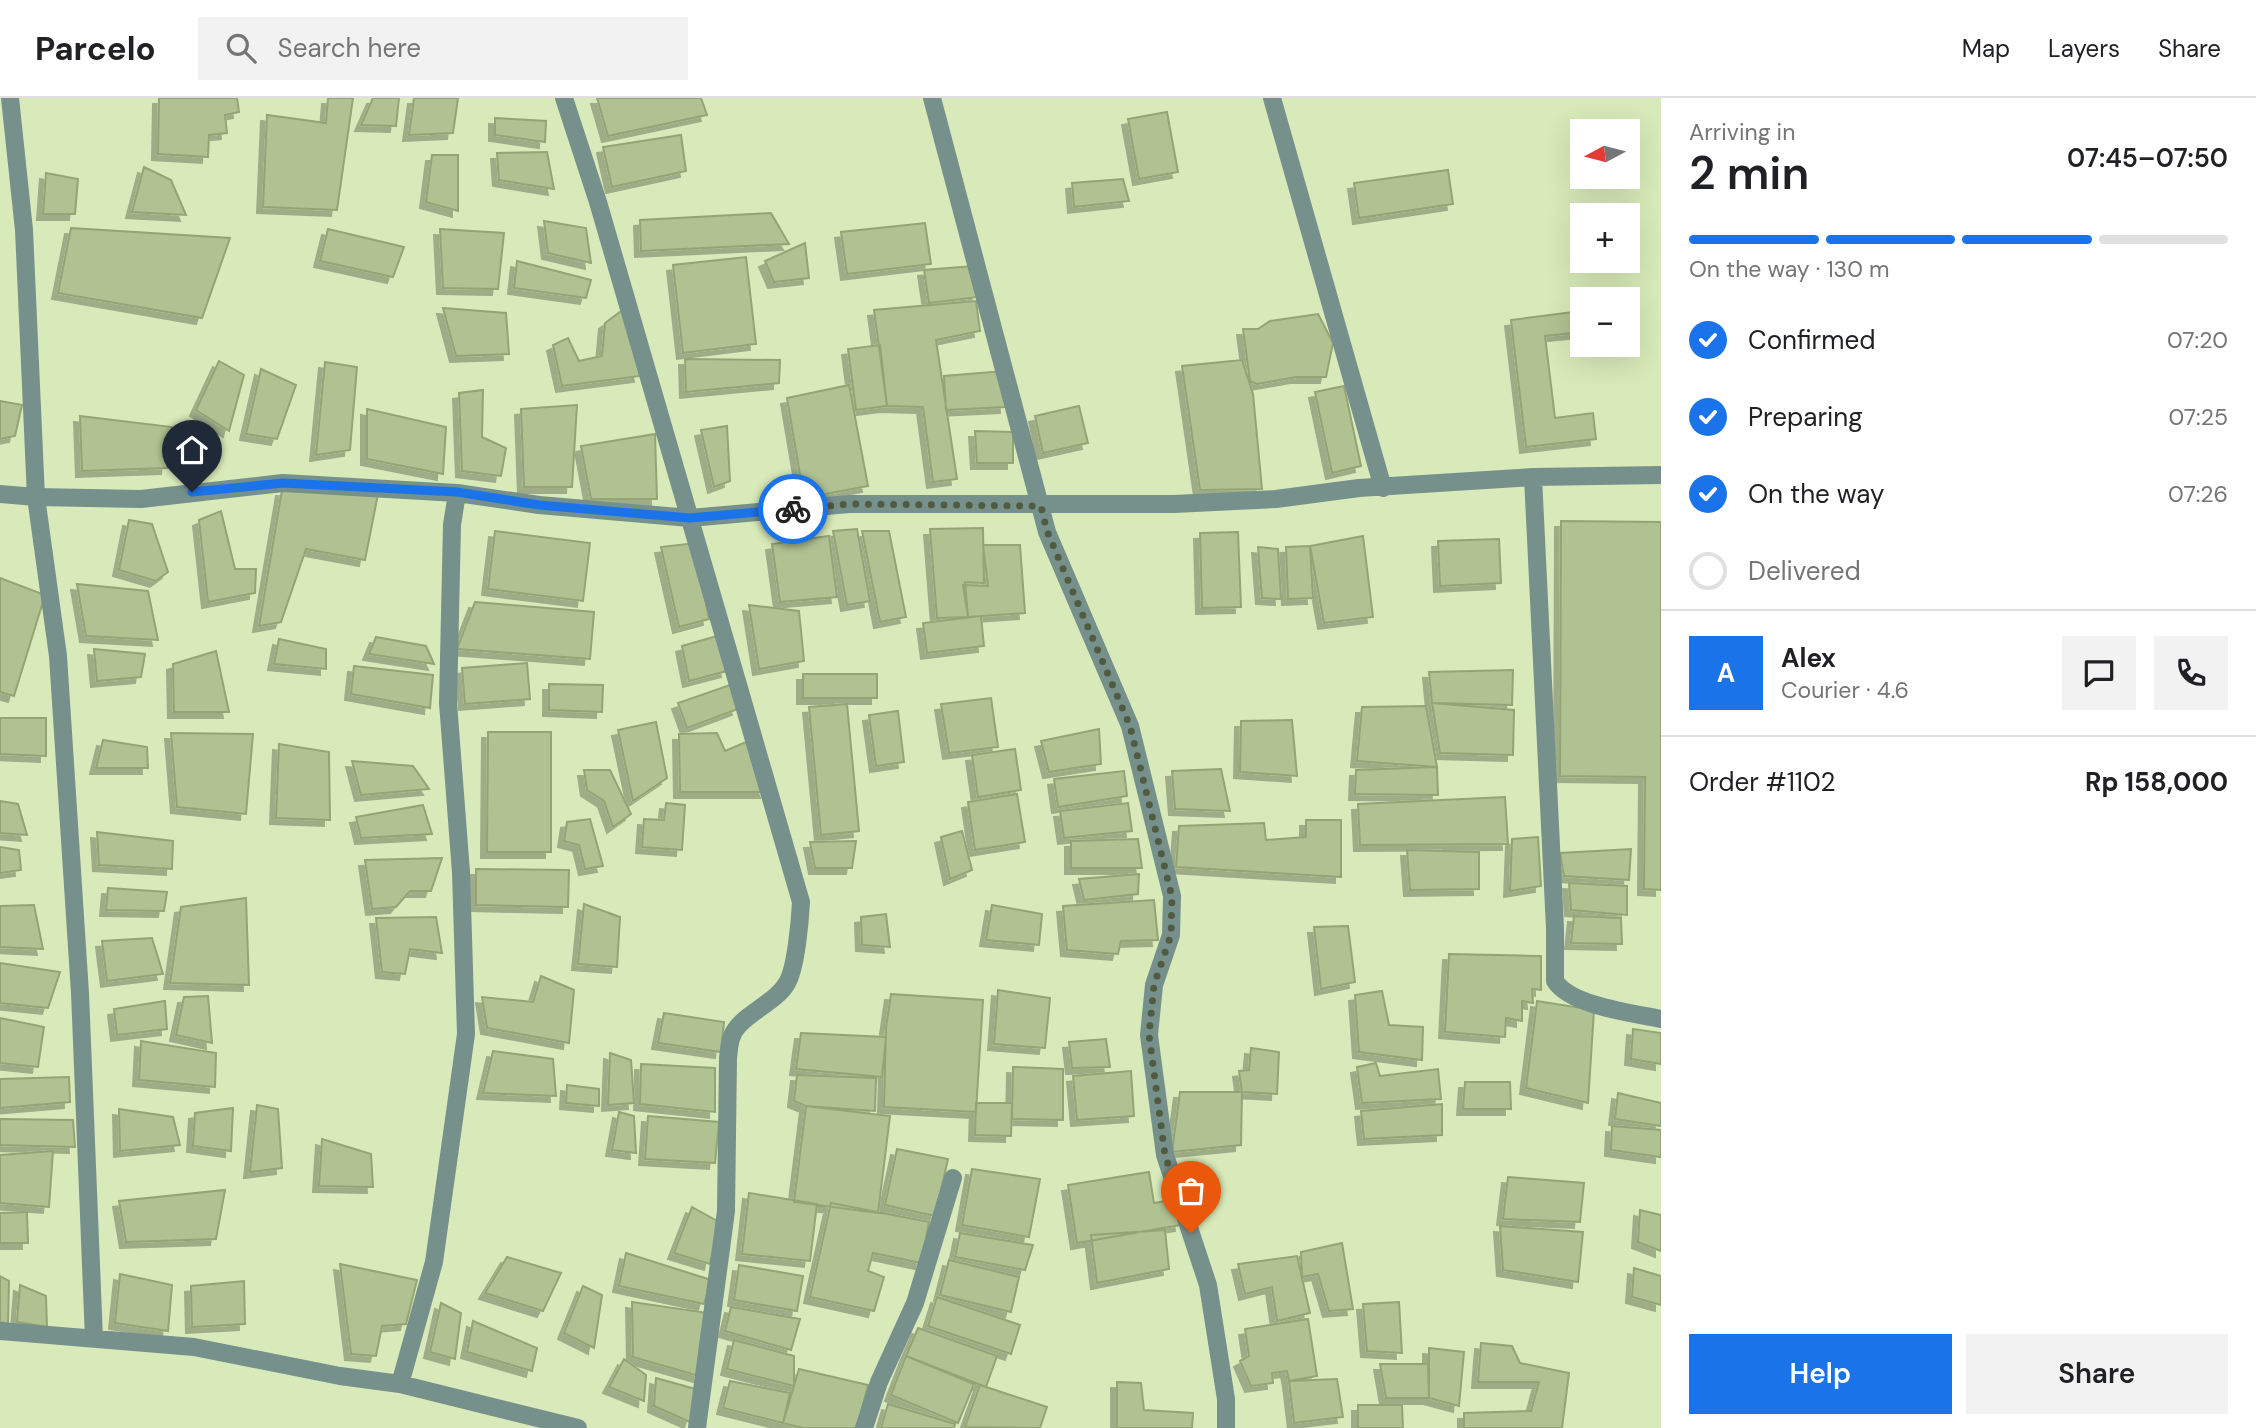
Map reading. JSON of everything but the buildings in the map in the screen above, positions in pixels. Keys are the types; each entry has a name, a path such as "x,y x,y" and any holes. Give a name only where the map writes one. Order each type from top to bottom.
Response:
{"street":[{"path":"10,98 24,230 36,497 58,656 79,980 94,1339"},
{"path":"564,98 598,202 801,902 795,957 788,983 771,1001 740,1024 732,1035 728,1058 726,1211 697,1428"},
{"path":"932,98 1047,531 1130,726 1172,897 1171,935 1154,985 1149,1035 1165,1155 1208,1285 1226,1399 1226,1428"},
{"path":"1272,98 1383,488"},
{"path":"0,494 141,499 283,483 690,518 849,504 1186,504 1276,499 1359,488 1532,477 1661,475"},
{"path":"1532,477 1555,928 1555,981 1567,993 1578,998 1661,1019"},
{"path":"400,1384 434,1262 466,1034 461,872 448,703 452,525 456,499"},
{"path":"864,1428 879,1382 915,1303 953,1178"},
{"path":"0,1331 194,1348 341,1376 400,1384 578,1428"}],"way so far":[{"path":"793,509 849,504 1041,506 1047,531 1130,726 1172,897 1171,935 1154,985 1149,1035 1165,1155 1191,1233"}],"route":[{"path":"192,492 283,483 457,492 539,505 690,518 793,509"}]}
